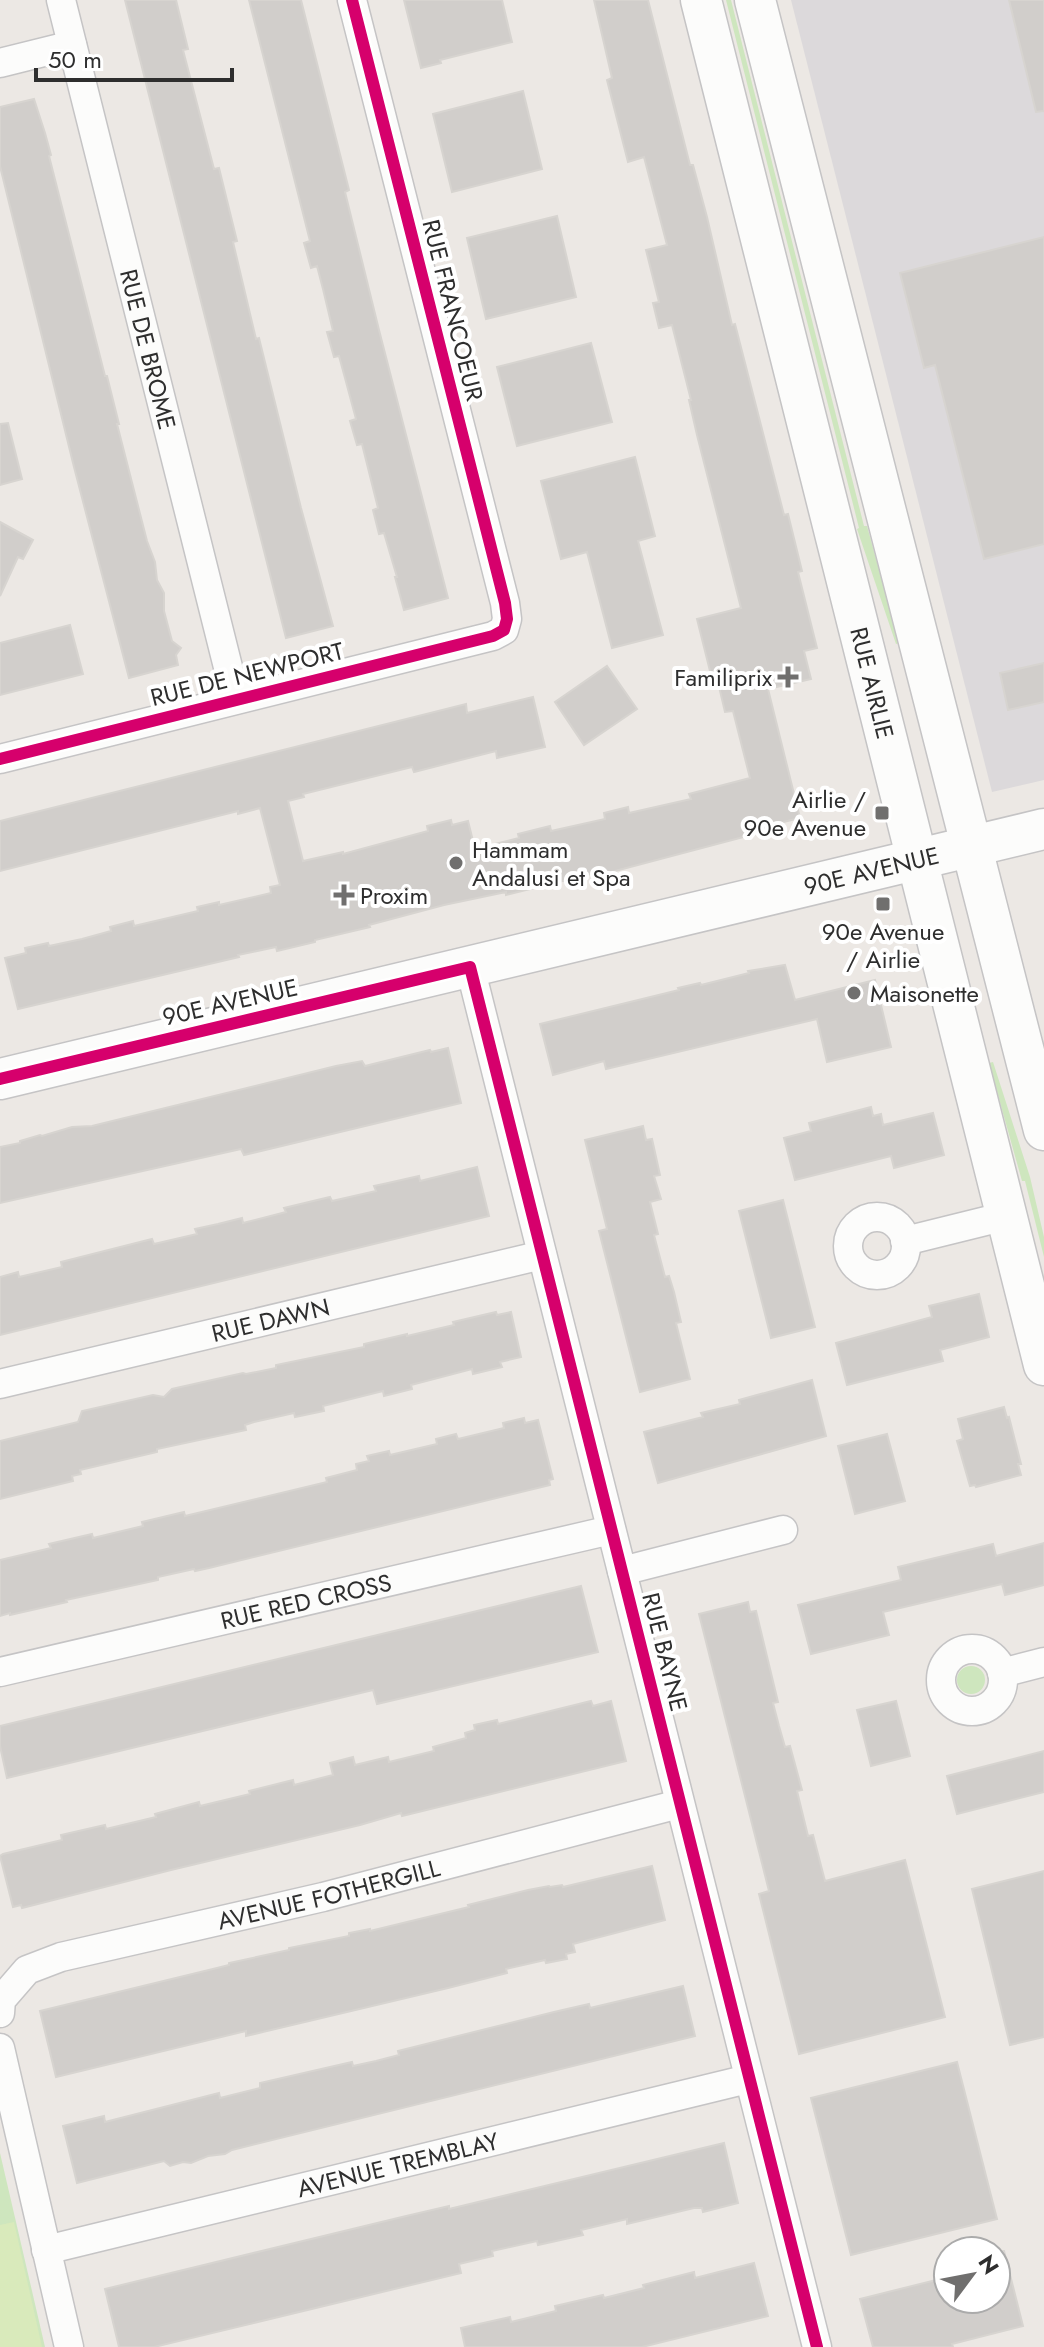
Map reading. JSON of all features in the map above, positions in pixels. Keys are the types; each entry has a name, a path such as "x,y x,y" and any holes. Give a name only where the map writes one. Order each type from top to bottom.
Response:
{"main road":[{"name":"RUE AIRLIE","path":"701,0 1044,1365"},
{"path":"755,0 1044,1130"},
{"name":"90E AVENUE","path":"0,1079 1044,829"}],"street":[{"name":"RUE DE BROME","path":"61,0 236,699"},
{"name":"RUE FRANCOEUR","path":"352,0 505,603 507,619 504,630"},
{"path":"0,63 72,45"},
{"name":"RUE DE NEWPORT","path":"0,759 482,639 504,630"},
{"name":"RUE BAYNE","path":"470,967 817,2347"},
{"path":"905,1241 1006,1216"},
{"name":"RUE DAWN","path":"0,1384 542,1255"},
{"name":"RUE RED CROSS","path":"0,1672 611,1530"},
{"path":"622,1571 783,1530"},
{"path":"1002,1673 1044,1662"},
{"name":"AVENUE FOTHERGILL","path":"0,2013 1,2000 27,1970 61,1957 323,1897 679,1804"},
{"path":"0,2048 69,2347"},
{"name":"AVENUE TREMBLAY","path":"46,2250 748,2079"}],"shaded area":[{"path":"791,0 1044,0 1044,780 992,792"}],"green space":[{"path":"726,0 731,0 864,526 867,526 899,643 896,644 857,529"},
{"path":"993,1062 1030,1177 1044,1237 1044,1257 1025,1181 1022,1181 989,1063"},
{"path":"971,1666 981,1670 985,1680 981,1690 971,1694 961,1690 957,1680 961,1670"},
{"path":"0,2153 45,2347 0,2347"},
{"path":"14,2222 42,2347 0,2347 0,2225"}],"building":[{"path":"125,0 176,0 188,49 183,50 214,169 219,168 256,339 259,338 333,626 286,638"},
{"path":"249,0 301,0 349,190 345,192 448,598 404,610 384,533 379,534 373,510 378,508 362,444 357,445 350,421 356,419 339,356 334,357 327,332 333,331 317,266 311,268 304,243 310,241"},
{"path":"404,0 502,0 512,42 440,60 441,63 421,68"},
{"path":"594,0 648,0 690,165 693,165 707,217 732,325 735,324 784,515 788,514 802,571 798,572 817,648 804,651 811,679 768,689 800,818 750,830 751,835 600,875 599,872 506,895 506,892 444,905 315,942 277,951 276,947 238,955 18,1009 5,958 26,953 25,948 82,939 133,921 134,926 198,911 197,907 271,893 270,887 280,885 260,808 0,871 0,821 466,704 467,713 533,697 545,747 497,758 496,751 414,772 412,767 303,794 304,797 288,801 303,861 343,854 428,831 427,826 451,820 452,825 468,821 475,849 550,826 551,831 605,819 604,813 628,807 629,813 691,799 689,794 750,778 733,711 725,712 716,674 711,675 697,619 741,608 672,325 659,328 653,303 659,302 646,250 667,245 644,157 628,162 607,80 612,78"},
{"path":"1009,0 1044,0 1044,111 1036,112"},
{"path":"523,91 542,169 452,192 433,114"},
{"path":"34,99 51,155 117,424 155,562 157,580 164,593 164,611 172,641 181,648 176,655 178,665 129,678 0,166 0,107"},
{"path":"557,216 576,297 486,319 467,238"},
{"path":"1044,237 1044,544 984,559 935,365 924,368 900,273"},
{"path":"591,343 612,422 517,446 497,367"},
{"path":"8,423 22,479 0,485 0,424"},
{"path":"635,457 655,536 638,541 663,635 612,648 587,552 561,559 541,481"},
{"path":"0,522 33,540 23,559 18,557 0,596"},
{"path":"70,625 83,674 0,695 0,643"},
{"path":"1044,663 1044,702 1008,710 1000,673"},
{"path":"607,666 637,709 584,745 555,702"},
{"path":"785,965 795,1000 875,980 891,1047 827,1062 817,1019 606,1069 604,1061 553,1075 540,1024 748,971"},
{"path":"448,1048 461,1103 244,1155 241,1149 0,1203 0,1147 72,1127 92,1126 336,1066 362,1061 365,1066"},
{"path":"871,1107 873,1116 881,1114 883,1125 933,1113 944,1155 894,1168 891,1156 795,1180 784,1138 811,1131 809,1123"},
{"path":"643,1126 646,1140 652,1139 660,1175 654,1176 661,1199 650,1202 658,1234 654,1235 665,1277 669,1276 674,1292 681,1322 676,1323 690,1379 640,1392 599,1231 607,1229 585,1140"},
{"path":"477,1167 489,1216 0,1335 0,1277 18,1272 19,1277 62,1267 61,1262 152,1239 154,1244 197,1234 195,1229 242,1218 243,1223 286,1212 284,1208 330,1197 332,1201 376,1191 374,1186 419,1176 420,1181"},
{"path":"783,1200 815,1327 771,1338 739,1211"},
{"path":"979,1294 989,1337 940,1350 943,1361 847,1385 836,1343 932,1317 929,1306"},
{"path":"496,1312 497,1315 511,1312 521,1357 500,1362 502,1367 473,1374 472,1369 411,1385 412,1389 384,1396 383,1391 323,1406 324,1411 295,1417 294,1413 254,1422 245,1425 246,1430 80,1470 81,1474 72,1476 73,1481 0,1499 0,1441 78,1422 82,1411 153,1395 164,1397 172,1389 276,1368 276,1365 364,1347 364,1344 454,1325 453,1322"},
{"path":"812,1380 826,1436 658,1483 644,1432 703,1417 701,1413 740,1404 739,1400"},
{"path":"1004,1407 1021,1464 1018,1464 1021,1475 970,1486 957,1441 963,1439 958,1419"},
{"path":"524,1418 525,1423 538,1420 553,1479 549,1480 550,1485 0,1616 0,1560 51,1548 49,1544 92,1534 93,1538 143,1526 142,1522 184,1512 185,1516 327,1482 326,1478 357,1470 356,1464 369,1461 367,1456 389,1451 390,1455 437,1444 436,1439 456,1434 458,1439 504,1428 503,1423"},
{"path":"887,1434 905,1501 855,1514 838,1446"},
{"path":"1044,1543 1044,1585 1005,1595 1002,1584 883,1612 889,1635 811,1654 798,1605 901,1580 898,1567 993,1544 996,1556"},
{"path":"581,1586 598,1652 377,1704 373,1690 7,1778 0,1746 0,1726"},
{"path":"748,1602 750,1612 756,1611 778,1702 773,1703 785,1747 790,1746 802,1790 797,1791 808,1836 813,1835 825,1881 905,1860 945,2017 799,2054 759,1894 769,1891 699,1614"},
{"path":"591,1701 593,1706 611,1701 626,1761 402,1816 401,1813 22,1908 21,1905 13,1907 0,1856 3,1854 62,1840 61,1835 105,1825 106,1829 156,1817 155,1814 199,1802 200,1806 293,1780 294,1785 333,1775 330,1763 353,1757 355,1765 388,1757 389,1762 434,1751 433,1747 466,1738 465,1733 475,1730 474,1725 497,1720 498,1724"},
{"path":"896,1701 910,1756 871,1766 857,1710"},
{"path":"1044,1751 1044,1792 957,1814 947,1776"},
{"path":"652,1866 665,1920 573,1944 575,1952 566,1954 567,1959 546,1963 545,1960 506,1969 507,1973 448,1988 246,2036 246,2031 56,2077 40,2011 528,1890 563,1887"},
{"path":"1044,1871 1044,2037 1010,2045 972,1889"},
{"path":"683,1986 695,2036 208,2156 191,2163 170,2166 164,2161 77,2183 63,2126 104,2116 105,2122 219,2093 220,2098 260,2088 260,2083 352,2062 353,2066 376,2061 399,2055 398,2051 554,2012 589,2004 590,2008"},
{"path":"957,2062 997,2219 851,2255 811,2098"},
{"path":"724,2143 738,2203 703,2212 702,2208 694,2208 627,2224 627,2219 581,2230 583,2235 492,2251 493,2256 459,2264 461,2273 154,2347 119,2347 105,2289"},
{"path":"754,2263 768,2316 642,2347 465,2347 461,2328 510,2317 511,2322 556,2311 555,2306 603,2295 604,2298 694,2272 695,2278"},
{"path":"932,2281 932,2315 1012,2315 1012,2283 1023,2326 952,2344 953,2347 873,2347 860,2299"}],"cycle path":[{"path":"0,759 493,636 504,630 507,619 505,603 352,0"},
{"path":"0,1079 470,967 817,2347"}],"place":[{"name":"Familiprix","path":"788,677"},
{"name":"Airlie / 90e Avenue","path":"882,813"},
{"name":"Hammam Andalusi et Spa","path":"456,863"},
{"name":"Proxim","path":"344,895"},
{"name":"90e Avenue / Airlie","path":"883,904"},
{"name":"Maisonette","path":"854,993"}]}
